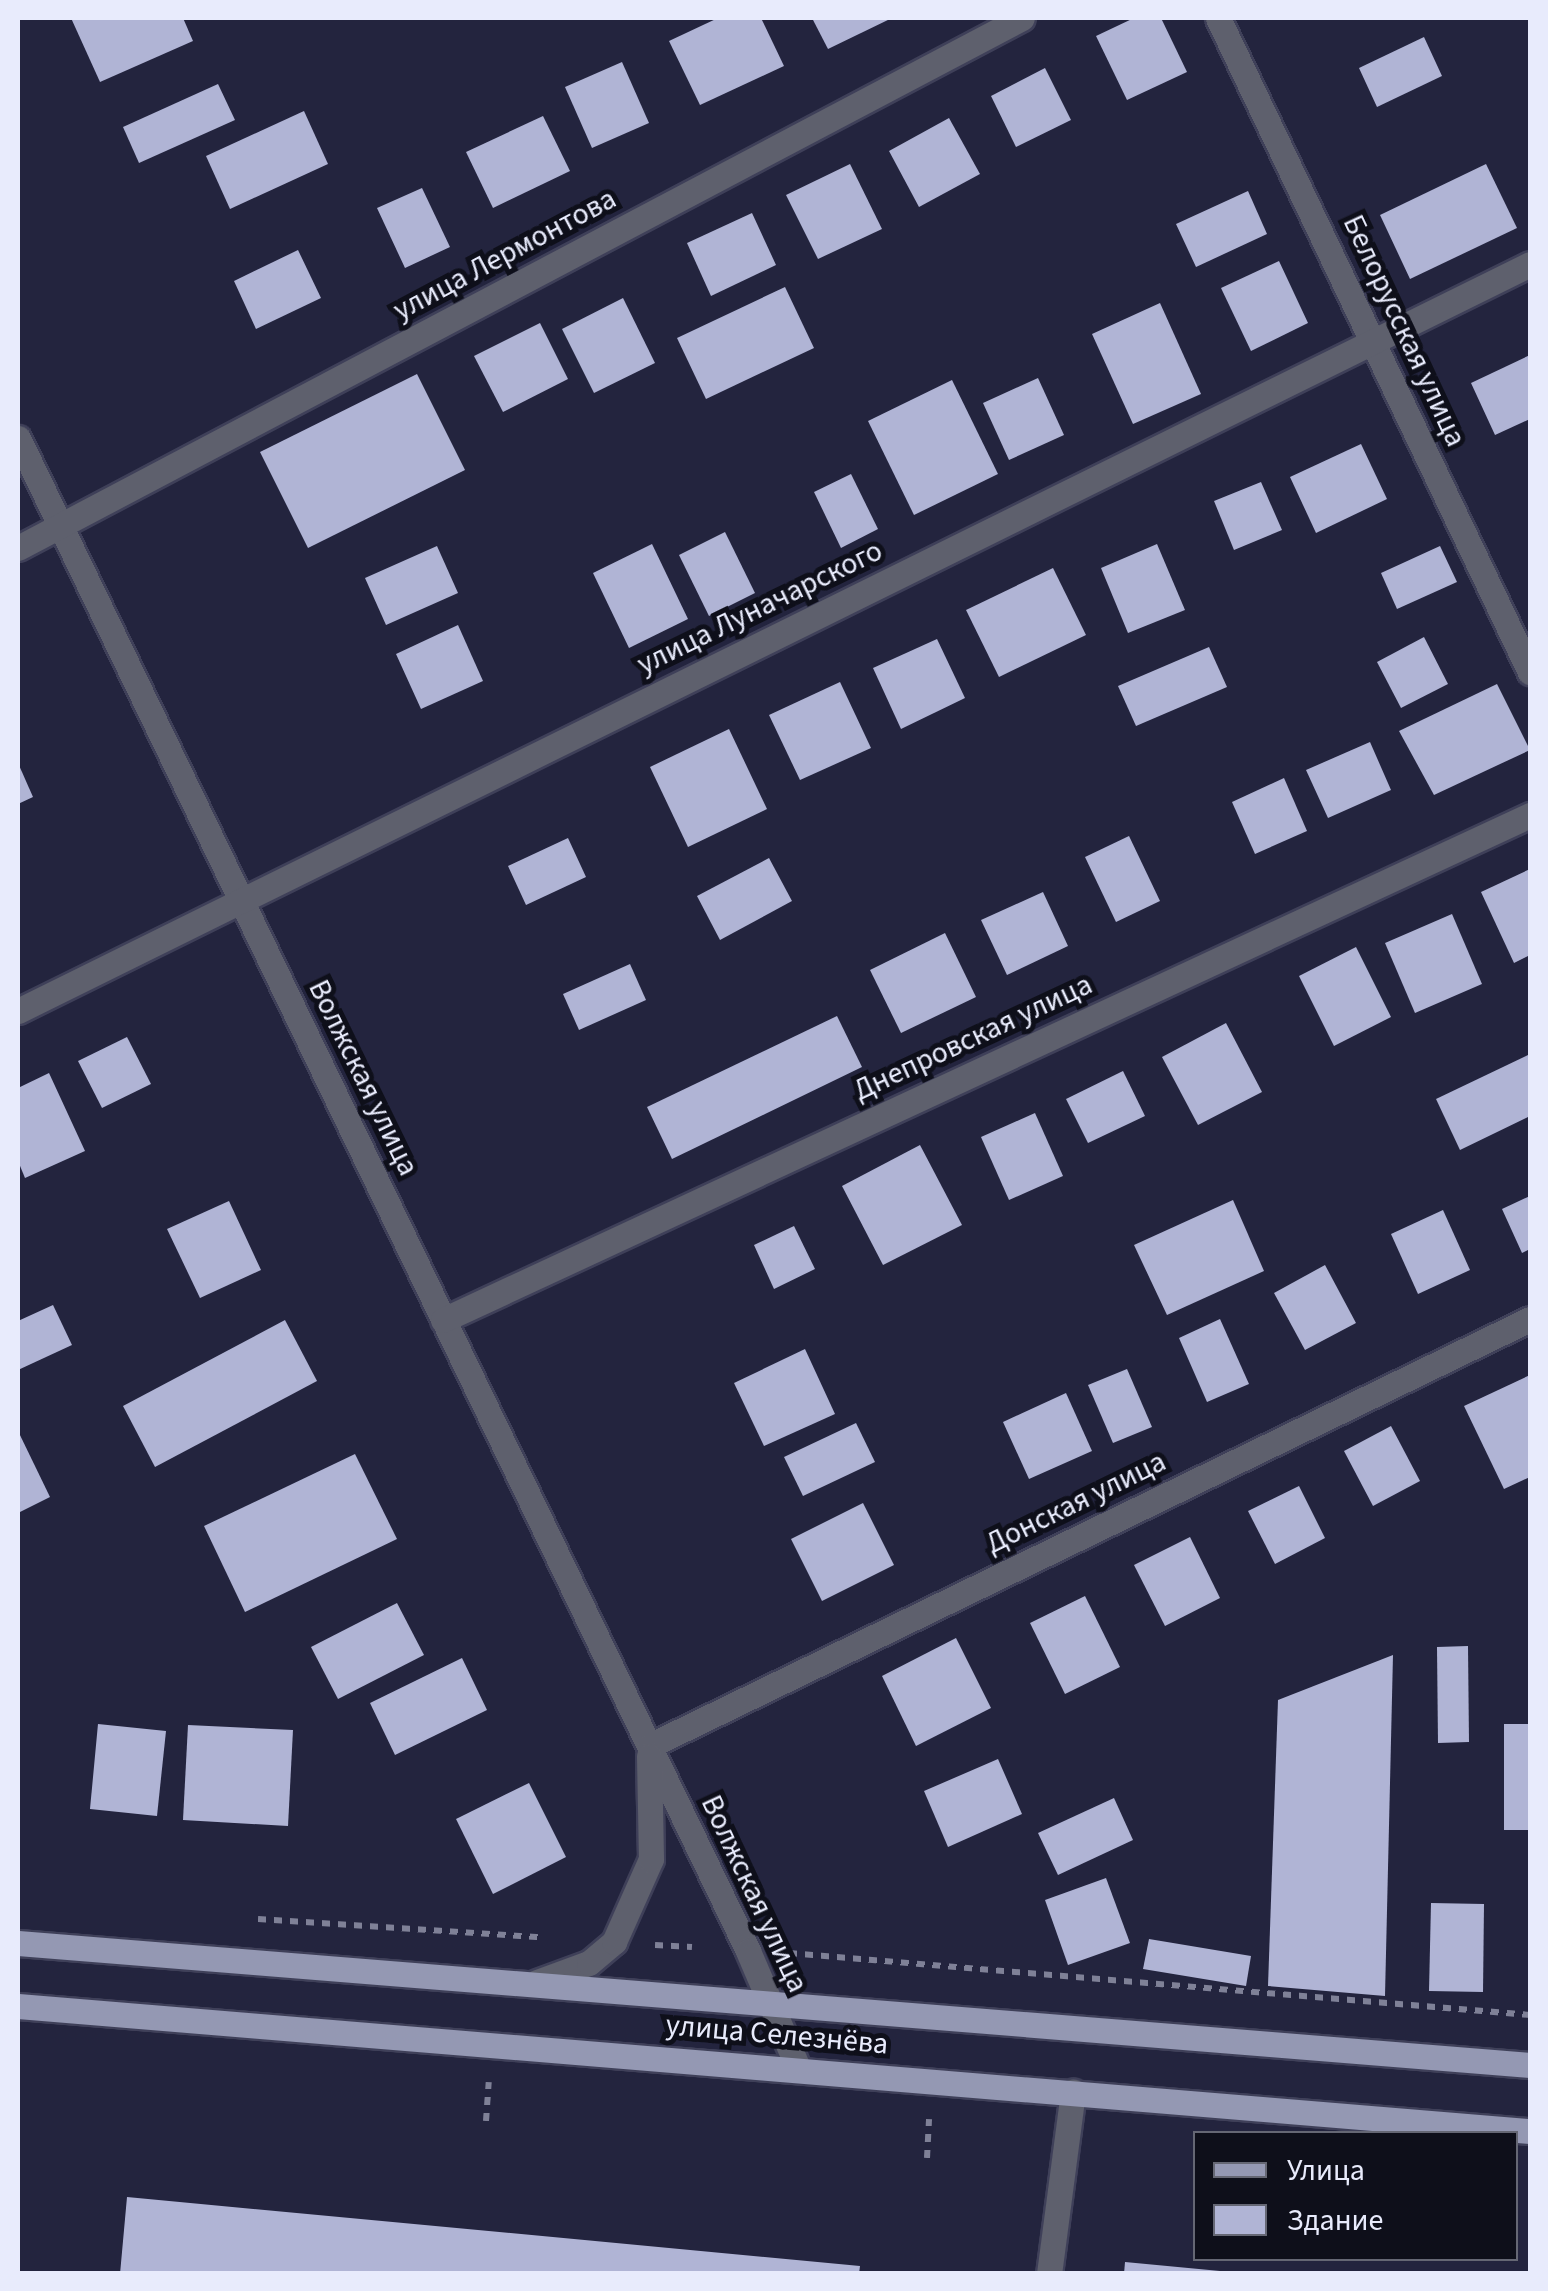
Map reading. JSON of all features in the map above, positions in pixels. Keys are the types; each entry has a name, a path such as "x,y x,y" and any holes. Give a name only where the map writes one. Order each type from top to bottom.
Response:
{"main road":[{"name":"улица Селезнёва","path":"18,1943 1530,2065"},
{"name":"улица Селезнёва","path":"18,2006 1530,2131"}],"street":[{"name":"улица Лермонтова","path":"18,548 1022,18"},
{"name":"Белорусская улица","path":"1218,18 1530,672"},
{"name":"улица Луначарского","path":"18,1011 1530,264"},
{"name":"Волжская улица","path":"18,438 748,1951 799,2070"},
{"name":"Днепровская улица","path":"444,1320 1530,815"},
{"name":"Донская улица","path":"649,1746 1530,1319"},
{"name":"Волжская улица","path":"537,1982 589,1963 614,1942 651,1858 649,1746"},
{"path":"1049,2274 1073,2092"}],"path":[{"path":"250,1918 542,1937"},
{"path":"653,1945 692,1947"},
{"path":"783,1953 1530,2015"},
{"path":"486,2121 490,2070"},
{"path":"927,2158 929,2116"}],"building":[{"path":"71,18 183,18 193,41 100,82"},
{"path":"718,18 761,18 784,66 700,105 669,41"},
{"path":"812,18 892,18 828,49"},
{"path":"1134,18 1161,18 1187,72 1127,100 1096,36"},
{"path":"1424,37 1442,76 1377,107 1359,68"},
{"path":"622,62 649,123 592,148 565,87"},
{"path":"1045,68 1071,120 1016,147 991,96"},
{"path":"218,84 235,120 139,163 123,127"},
{"path":"304,111 328,164 230,209 206,156"},
{"path":"543,116 570,171 493,208 466,152"},
{"path":"949,118 980,174 919,207 889,151"},
{"path":"850,164 882,229 818,259 786,195"},
{"path":"1486,164 1517,228 1410,279 1380,215"},
{"path":"422,188 450,247 405,268 377,208"},
{"path":"1248,191 1267,234 1196,267 1176,224"},
{"path":"752,213 776,265 711,296 687,243"},
{"path":"298,250 321,298 256,329 234,281"},
{"path":"1279,261 1308,323 1251,351 1221,288"},
{"path":"785,287 814,348 706,399 677,338"},
{"path":"623,298 655,363 594,393 562,329"},
{"path":"1160,303 1201,394 1133,424 1092,334"},
{"path":"540,323 568,379 503,412 474,356"},
{"path":"1530,355 1530,419 1495,435 1471,383"},
{"path":"417,374 465,470 308,548 260,452"},
{"path":"1038,378 1064,435 1009,460 983,403"},
{"path":"952,380 998,474 914,515 868,421"},
{"path":"1361,444 1387,499 1316,533 1290,477"},
{"path":"851,474 878,529 841,548 814,492"},
{"path":"1261,482 1282,530 1234,550 1214,501"},
{"path":"725,532 755,593 709,616 679,555"},
{"path":"652,544 688,619 629,648 593,573"},
{"path":"1157,544 1185,610 1128,633 1101,568"},
{"path":"437,546 458,593 386,625 365,578"},
{"path":"1440,546 1457,582 1397,609 1381,573"},
{"path":"1053,568 1086,635 999,677 966,610"},
{"path":"458,625 483,681 421,709 396,654"},
{"path":"1424,637 1448,684 1401,708 1377,662"},
{"path":"937,639 965,698 901,729 873,668"},
{"path":"1209,647 1227,687 1136,726 1118,686"},
{"path":"840,682 871,748 800,780 769,715"},
{"path":"1497,684 1530,750 1434,795 1399,731"},
{"path":"729,729 767,809 688,847 650,767"},
{"path":"1370,742 1391,790 1328,818 1306,770"},
{"path":"18,763 33,797 18,804"},
{"path":"1284,778 1307,831 1255,854 1232,802"},
{"path":"1129,836 1160,901 1116,922 1085,857"},
{"path":"568,838 586,877 526,905 508,866"},
{"path":"769,858 792,901 720,940 697,896"},
{"path":"1530,869 1530,955 1514,963 1481,892"},
{"path":"1043,892 1068,946 1007,975 981,920"},
{"path":"1452,914 1482,984 1415,1013 1385,943"},
{"path":"945,933 976,997 901,1033 870,970"},
{"path":"1356,947 1391,1017 1334,1046 1299,976"},
{"path":"630,964 646,1000 579,1030 563,994"},
{"path":"837,1016 862,1067 672,1159 647,1107"},
{"path":"1226,1023 1262,1092 1198,1125 1162,1057"},
{"path":"127,1037 151,1084 102,1108 78,1061"},
{"path":"1528,1055 1530,1116 1460,1150 1436,1099"},
{"path":"1123,1071 1145,1116 1088,1143 1066,1099"},
{"path":"49,1073 85,1151 25,1178 18,1161 18,1088"},
{"path":"1035,1113 1063,1176 1009,1200 981,1137"},
{"path":"920,1145 962,1225 883,1265 842,1186"},
{"path":"1530,1196 1530,1249 1522,1253 1502,1209"},
{"path":"1233,1200 1264,1271 1167,1315 1134,1245"},
{"path":"229,1201 261,1270 200,1298 167,1229"},
{"path":"1443,1210 1470,1270 1418,1294 1391,1234"},
{"path":"794,1226 815,1269 774,1289 754,1245"},
{"path":"1325,1265 1356,1323 1305,1350 1274,1293"},
{"path":"53,1305 72,1345 18,1370 18,1321"},
{"path":"1220,1319 1249,1384 1207,1402 1179,1338"},
{"path":"285,1320 317,1381 155,1467 123,1406"},
{"path":"805,1349 835,1414 764,1446 734,1383"},
{"path":"1127,1369 1152,1427 1113,1443 1088,1385"},
{"path":"1530,1375 1530,1477 1504,1489 1464,1406"},
{"path":"1066,1393 1092,1451 1029,1479 1003,1422"},
{"path":"856,1423 875,1462 803,1496 784,1457"},
{"path":"1391,1426 1420,1481 1373,1506 1344,1451"},
{"path":"18,1431 50,1497 18,1513"},
{"path":"355,1454 397,1539 245,1612 204,1526"},
{"path":"1299,1486 1325,1538 1275,1564 1248,1511"},
{"path":"863,1503 894,1565 822,1601 791,1539"},
{"path":"1190,1537 1220,1598 1165,1626 1134,1565"},
{"path":"1085,1596 1120,1667 1065,1694 1030,1623"},
{"path":"397,1603 424,1655 338,1699 311,1647"},
{"path":"956,1638 991,1708 916,1746 882,1676"},
{"path":"1468,1646 1469,1742 1438,1743 1437,1647"},
{"path":"1393,1655 1385,1996 1268,1986 1278,1700"},
{"path":"462,1658 487,1710 395,1755 370,1703"},
{"path":"98,1724 166,1731 157,1816 90,1809"},
{"path":"1504,1724 1530,1724 1530,1830 1504,1830"},
{"path":"188,1725 293,1730 288,1826 183,1820"},
{"path":"998,1759 1022,1814 948,1847 924,1791"},
{"path":"529,1783 566,1857 493,1894 456,1819"},
{"path":"1114,1798 1133,1840 1058,1875 1038,1833"},
{"path":"1106,1878 1130,1943 1068,1965 1045,1900"},
{"path":"1431,1903 1484,1904 1483,1992 1429,1991"},
{"path":"1149,1939 1251,1956 1246,1986 1143,1969"},
{"path":"127,2197 860,2266 859,2274 120,2274"},
{"path":"1125,2262 1220,2271 1220,2274 1124,2274"}]}
